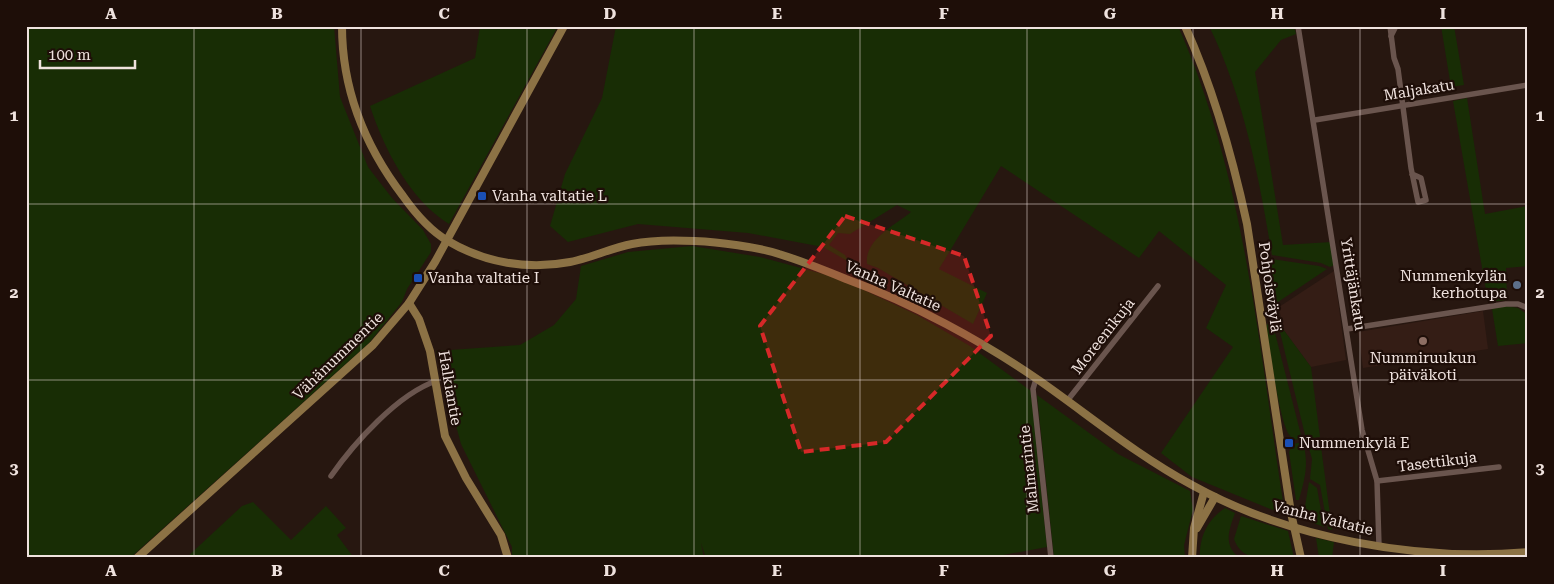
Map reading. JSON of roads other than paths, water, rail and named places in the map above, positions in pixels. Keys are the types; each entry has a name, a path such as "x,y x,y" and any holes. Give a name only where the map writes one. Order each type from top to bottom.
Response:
{"street":[{"name":"Vanha Valtatie","path":"342,26 343,61 351,97 364,134 381,165 412,209 433,231 447,241 475,254 505,263 540,266 572,262 632,244 695,241 776,253 861,284 932,318 1005,358 1109,432 1204,492 1282,524 1379,546 1448,555 1499,556 1528,552"},
{"name":"Vähänummentie","path":"137,558 373,345 409,302 447,241 564,26"},
{"name":"Pohjoisväylä","path":"1185,26 1216,104 1237,177 1247,224 1291,513 1301,558"},
{"name":"Yrittäjänkatu","path":"1298,26 1315,120 1362,430 1377,481 1379,546"},
{"path":"1390,26 1404,105 1412,174"},
{"path":"1391,36 1396,26"},
{"name":"Maljakatu","path":"1315,120 1528,85"},
{"name":"Moreenikuja","path":"1067,401 1158,286"},
{"name":"Halkiantie","path":"409,302 422,327 430,351 445,436 466,478 501,536 508,558"},
{"path":"1347,329 1506,304 1518,304 1528,308"},
{"name":"Malmarintie","path":"1036,379 1033,389 1051,558"},
{"path":"331,476 344,456 397,402 424,385 436,381"},
{"name":"Tasettikuja","path":"1377,481 1499,467"},
{"path":"1192,558 1192,542 1204,492"},
{"path":"1192,542 1199,523 1215,497"}],"place":[{"name":"Vanha valtatie L","path":"482,196"},
{"name":"Vanha valtatie I","path":"418,278"},
{"name":"Nummenkylän kerhotupa","path":"1517,285"},
{"name":"Nummiruukun päiväkoti","path":"1423,341"},
{"name":"Nummenkylä E","path":"1289,443"}]}
